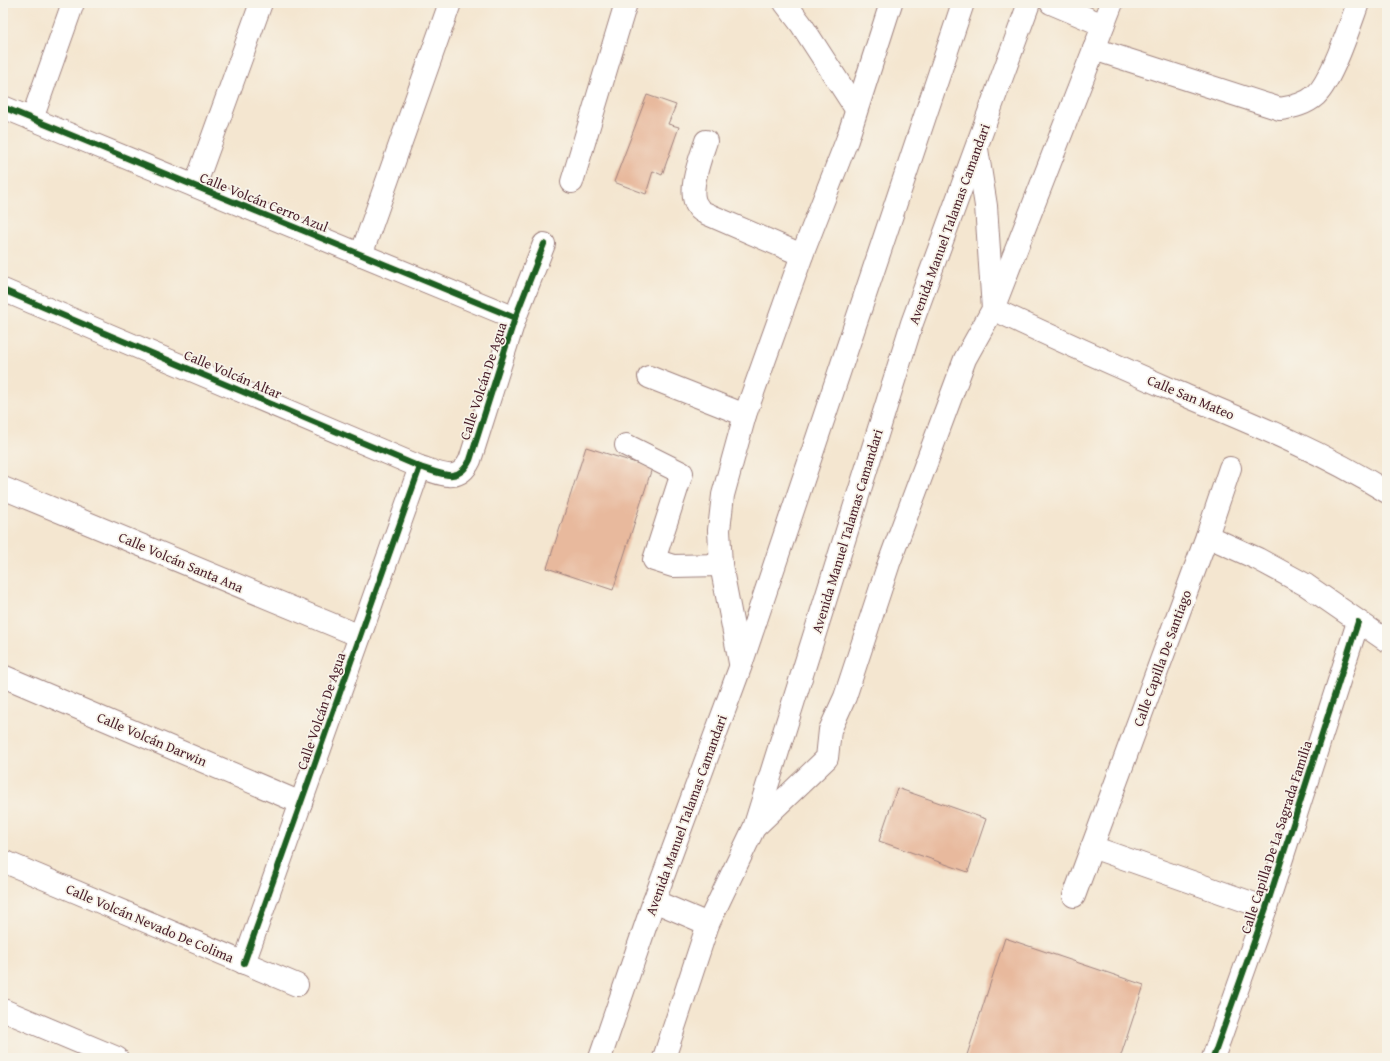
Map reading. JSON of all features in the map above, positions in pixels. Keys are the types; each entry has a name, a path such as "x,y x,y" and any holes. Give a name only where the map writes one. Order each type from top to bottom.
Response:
{"street":[{"path":"32,119 73,3"},
{"path":"195,186 261,3"},
{"path":"361,255 450,3"},
{"path":"572,182 626,3"},
{"path":"740,665 721,565 719,530 723,495 746,415 802,255 847,140 891,3"},
{"name":"Avenida Manuel Talamas Camandari","path":"600,1058 654,901 740,665 963,3"},
{"name":"Avenida Manuel Talamas Camandari","path":"664,1058 708,924 754,828 912,323 1029,3"},
{"path":"1051,3 1103,25"},
{"path":"754,828 827,758 830,730 845,697 854,664 908,510 966,358 993,309 1112,3"},
{"path":"1094,49 1280,109 1297,107 1316,95 1325,84 1357,3"},
{"path":"787,4 856,109"},
{"name":"Calle Volcán Cerro Azul","path":"3,107 515,318"},
{"path":"706,141 694,184 693,197 697,207 705,213 802,255"},
{"path":"977,146 986,206 993,309"},
{"name":"Calle Volcán De Agua","path":"456,476 465,470 470,460 515,318 544,244"},
{"name":"Calle Volcán Altar","path":"3,290 420,467 445,475 456,476"},
{"name":"Calle San Mateo","path":"993,309 1087,353 1280,435 1365,478 1387,492"},
{"path":"649,377 746,415"},
{"path":"626,445 682,473 654,560 673,566 721,565"},
{"name":"Calle Volcán De Agua","path":"244,963 420,467"},
{"name":"Calle Capilla De Santiago","path":"1074,896 1207,536 1230,468"},
{"name":"Calle Volcán Santa Ana","path":"3,488 360,636"},
{"path":"1207,536 1258,559 1306,585 1387,641"},
{"name":"Calle Capilla De La Sagrada Familia","path":"1213,1058 1266,908 1358,622"},
{"name":"Calle Volcán Darwin","path":"3,676 301,802"},
{"path":"1092,847 1266,908"},
{"name":"Calle Volcán Nevado De Colima","path":"3,861 297,985"},
{"path":"654,901 708,924"},
{"path":"3,1010 117,1058"}],"building":[{"path":"647,95 676,105 668,124 679,127 662,175 653,171 646,194 614,182"},
{"path":"586,447 652,468 613,590 547,568"},
{"path":"897,788 986,819 968,872 879,841"},
{"path":"1005,938 1144,985 1120,1058 966,1058"}],"cycle path":[{"path":"3,107 515,318"},
{"path":"3,290 420,467 441,474 454,475 465,468 470,460 515,318 544,244"},
{"path":"244,963 420,467"},
{"path":"1213,1058 1266,908 1358,622"}]}
